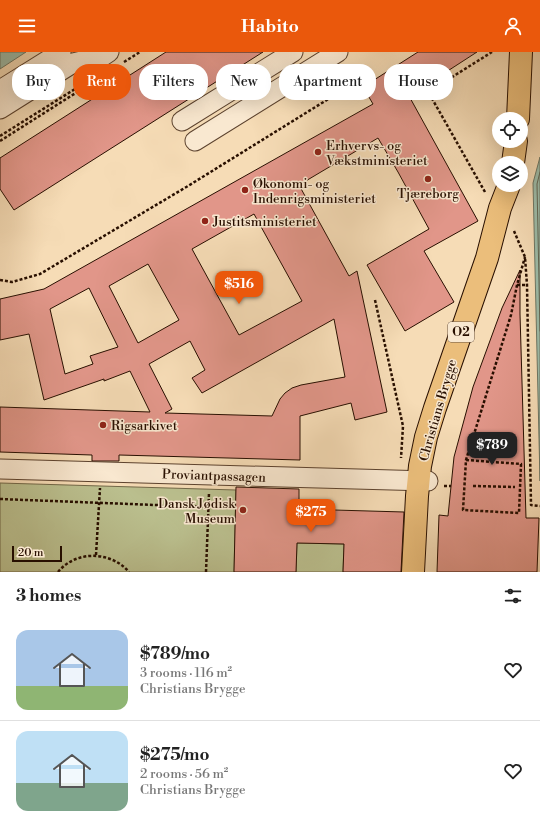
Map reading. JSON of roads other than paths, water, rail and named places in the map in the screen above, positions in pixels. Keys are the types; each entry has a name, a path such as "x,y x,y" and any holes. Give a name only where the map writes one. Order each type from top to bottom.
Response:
{"main road":[{"path":"518,112 521,52"},
{"name":"Christians Brygge","path":"413,572 415,481 426,437 486,258 504,212 508,192"},
{"name":"Christians Brygge","path":"415,481 425,516 423,572"}],"street":[{"path":"0,90 61,52"},
{"path":"182,120 293,52"},
{"path":"0,109 73,63 103,56 114,58"},
{"path":"195,141 323,58"},
{"name":"Proviantpassagen","path":"0,469 415,481"}],"water":[{"path":"0,52 26,52 0,69"},
{"path":"540,157 540,481 533,183"}],"place":[{"name":"Erhvervs- og Vækstministeriet","path":"318,152"},
{"name":"Tjæreborg","path":"428,179"},
{"name":"Økonomi- og Indenrigsministeriet","path":"245,190"},
{"name":"Justitsministeriet","path":"205,221"},
{"name":"Rigsarkivet","path":"103,425"},
{"name":"Dansk Jødisk Museum","path":"243,510"}]}
